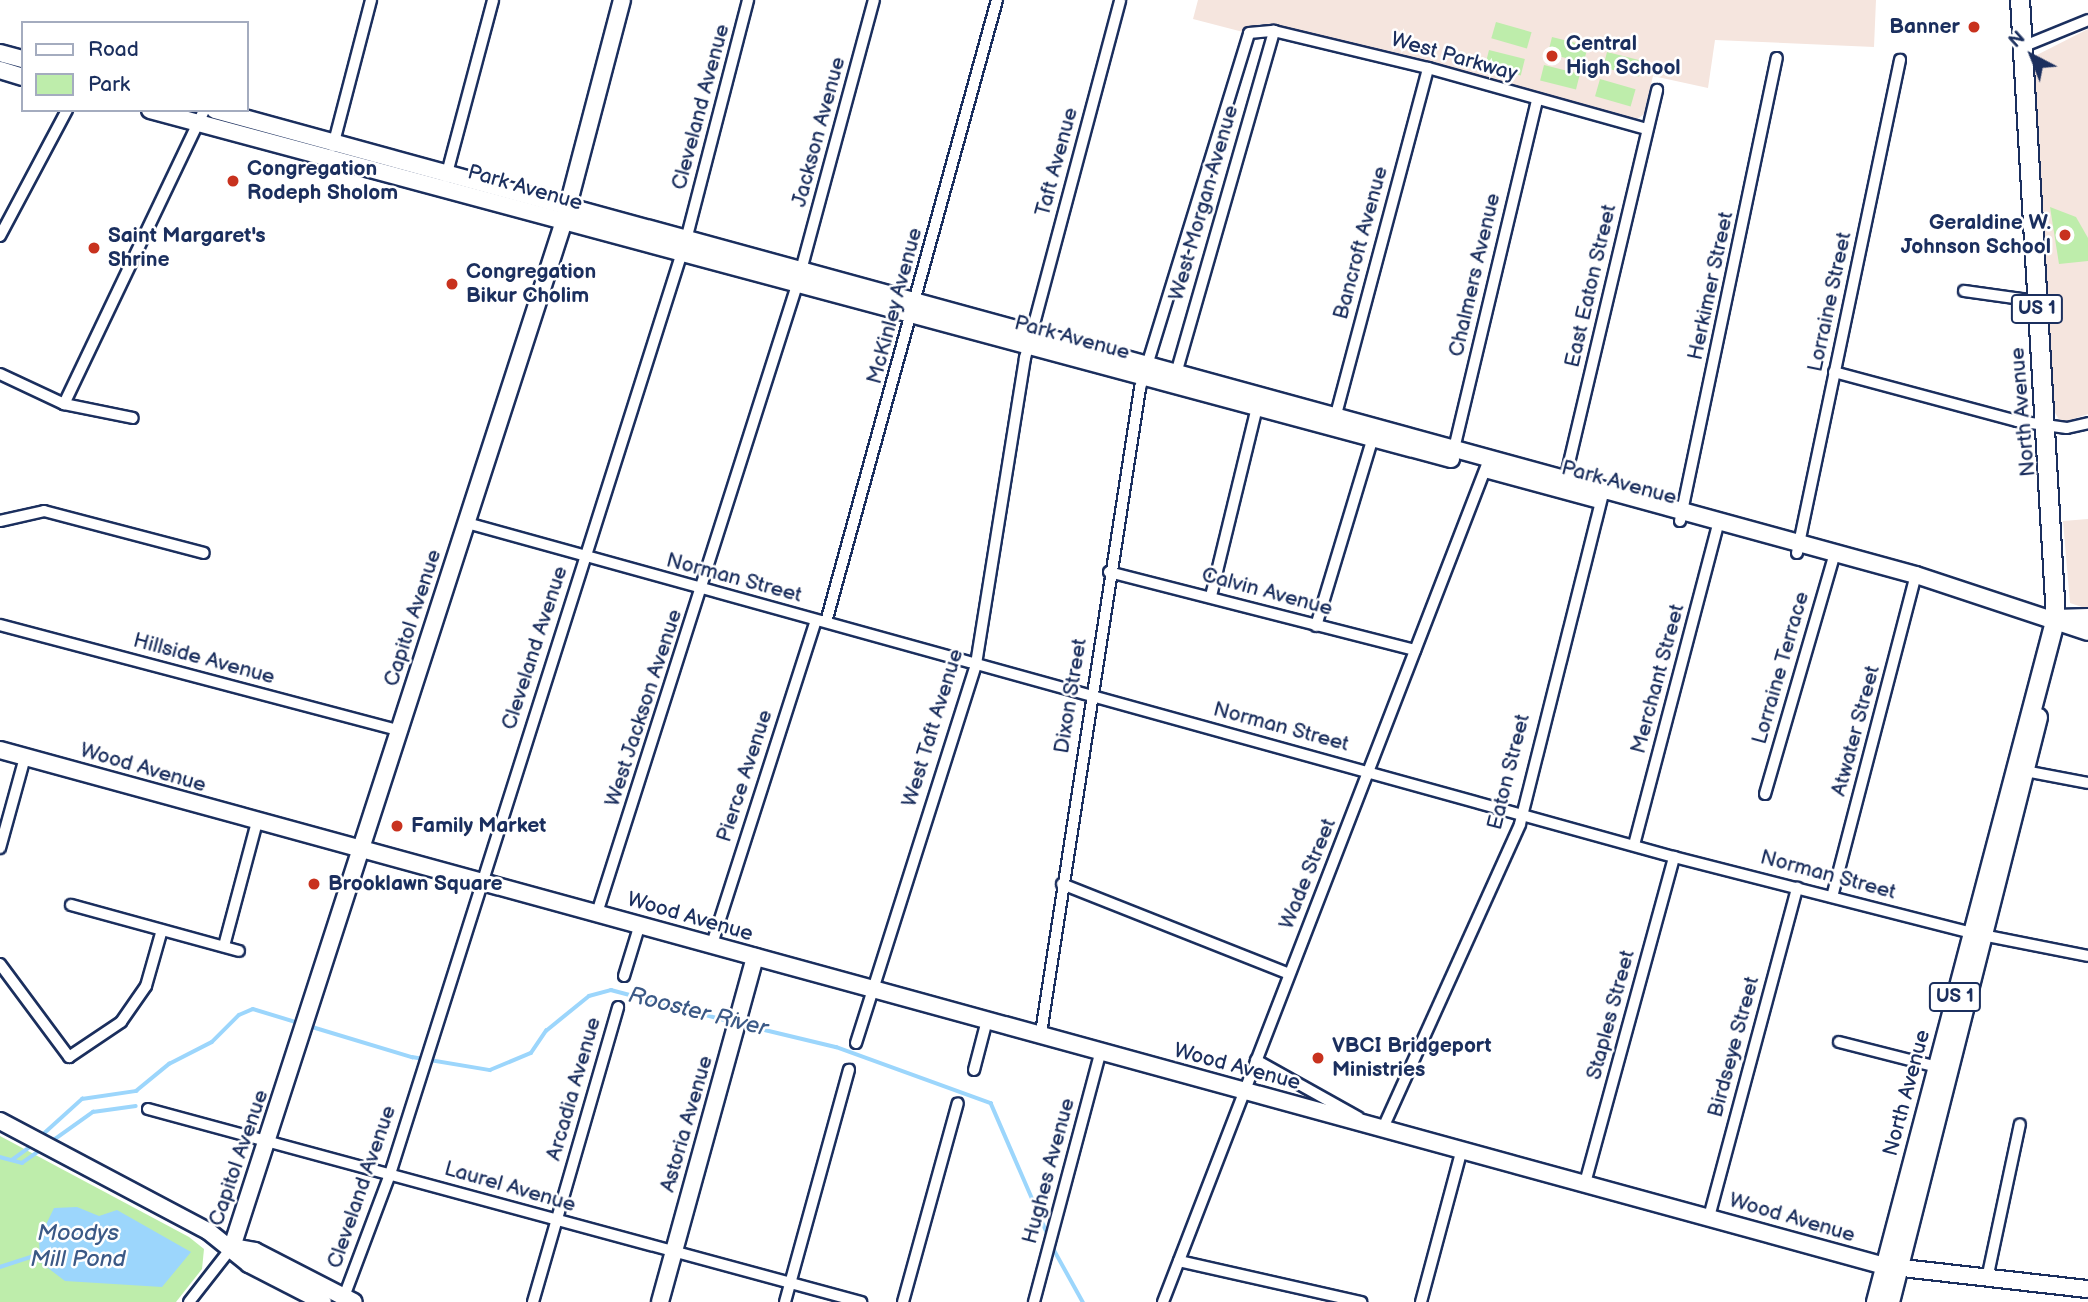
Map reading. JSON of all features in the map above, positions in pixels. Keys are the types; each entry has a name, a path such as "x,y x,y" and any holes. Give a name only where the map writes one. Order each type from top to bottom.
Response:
{"main road":[{"name":"Capitol Avenue","path":"232,1247 302,1038 398,730 566,214 622,0"},
{"name":"North Avenue","path":"1877,1302 1892,1268 2021,770 2036,693 2056,618 2048,427 2036,301 2020,0"},
{"path":"0,53 21,58"},
{"path":"0,70 21,76"},
{"name":"Park Avenue","path":"165,112 202,117 332,150 799,279 2056,618 2088,632"},
{"name":"Park Avenue","path":"221,112 332,150"},
{"name":"Park Avenue","path":"1334,422 1372,440 1452,454"},
{"name":"Park Avenue","path":"2056,618 2088,617"},
{"name":"Wood Avenue","path":"0,750 1892,1268 2088,1289"},
{"name":"North Avenue","path":"1891,1302 1892,1268 1937,1067 1978,935"},
{"name":"Astoria Avenue","path":"660,1302 755,957"},
{"path":"0,1122 232,1247 249,1264 323,1302"},
{"path":"232,1247 255,1251 347,1300"}],"street":[{"path":"332,150 371,0"},
{"path":"445,181 493,0"},
{"name":"Cleveland Avenue","path":"347,1300 390,1174 478,883 684,247 748,0"},
{"name":"Jackson Avenue","path":"799,279 874,0"},
{"name":"McKinley Avenue","path":"821,621 915,310 998,0"},
{"name":"Taft Avenue","path":"1030,340 1120,0"},
{"path":"2022,47 2088,20"},
{"name":"West Parkway","path":"1249,33 1274,31 1428,68 1647,129"},
{"name":"West Morgan Avenue","path":"1174,380 1274,31"},
{"name":"West Morgan Avenue","path":"1147,373 1249,33"},
{"name":"Herkimer Street","path":"1681,516 1777,58"},
{"name":"Lorraine Street","path":"1798,548 1900,60"},
{"name":"Bancroft Avenue","path":"1334,422 1428,68"},
{"name":"East Eaton Street","path":"1564,485 1657,90"},
{"name":"Chalmers Avenue","path":"1452,454 1537,100"},
{"path":"0,236 66,112"},
{"path":"64,404 202,117"},
{"name":"West Jackson Avenue","path":"597,913 704,590 799,279"},
{"path":"1964,291 2036,301"},
{"name":"West Taft Avenue","path":"856,1043 870,988 976,664 1030,340"},
{"path":"1835,372 2048,427 2088,423"},
{"name":"Dixon Street","path":"1041,1033 1109,572 1147,373"},
{"path":"0,374 64,404 133,418"},
{"path":"1211,596 1258,403"},
{"path":"1316,626 1372,440"},
{"name":"Wade Street","path":"1163,1302 1487,464"},
{"name":"Eaton Street","path":"1376,1126 1521,813 1602,496"},
{"path":"0,521 44,511 204,553"},
{"name":"Norman Street","path":"467,523 585,558 1370,771 1674,857 1978,935 2088,956"},
{"name":"Merchant Street","path":"1634,845 1718,526"},
{"name":"Lorraine Terrace","path":"1765,794 1834,558"},
{"name":"Calvin Avenue","path":"1109,572 1415,650"},
{"name":"Atwater Street","path":"1832,897 1915,580"},
{"name":"Pierce Avenue","path":"712,944 821,621"},
{"name":"Hillside Avenue","path":"0,625 398,730"},
{"path":"0,848 25,757"},
{"path":"2021,770 2088,783"},
{"path":"224,946 257,822"},
{"name":"Staples Street","path":"1585,1183 1674,857"},
{"path":"1062,884 1289,974"},
{"name":"Birdseye Street","path":"1709,1217 1797,888"},
{"path":"71,905 239,951"},
{"path":"624,976 639,924"},
{"path":"0,964 69,1057 121,1022 146,986 162,930"},
{"name":"Arcadia Avenue","path":"533,1302 618,1007"},
{"path":"974,1070 987,1020"},
{"path":"1839,1042 1937,1067"},
{"name":"Hughes Avenue","path":"1034,1302 1101,1050"},
{"name":"Wood Avenue","path":"1256,1060 1376,1126"},
{"path":"785,1302 849,1070"},
{"path":"904,1302 958,1102"},
{"name":"Laurel Avenue","path":"148,1109 673,1254 790,1281 861,1302"},
{"path":"1987,1279 2020,1124"},
{"path":"1421,1302 1462,1149"},
{"path":"189,1302 232,1247"},
{"path":"1179,1261 1361,1302"}],"shaded area":[{"name":"Central High School","path":"1198,0 1876,0 1874,47 1715,40 1708,88 1653,76 1644,114 1635,121 1260,24 1243,32 1193,19"},
{"name":"Geraldine W. Johnson School","path":"2088,29 2088,414 2061,423 2054,411 2031,58"},
{"path":"2088,519 2088,609 2070,603 2063,521"}],"green space":[{"path":"1496,22 1532,32 1527,49 1491,38"},
{"path":"1552,37 1588,46 1584,62 1548,53"},
{"path":"1489,50 1525,59 1521,75 1485,66"},
{"path":"1607,52 1643,61 1639,76 1603,68"},
{"path":"1544,65 1580,74 1576,89 1540,81"},
{"path":"1600,79 1636,89 1631,107 1595,96"},
{"path":"2050,207 2076,217 2088,238 2088,261 2059,264"},
{"path":"0,1136 189,1237 204,1249 202,1269 176,1302 0,1302"}],"water":[{"name":"Moodys Mill Pond","path":"77,1207 99,1216 117,1210 191,1252 162,1287 65,1281 40,1262 39,1239 54,1208"}],"waterway":[{"name":"Rooster River","path":"309,1026 412,1057 490,1070 531,1053 546,1031 589,996 611,990 732,1022"},
{"name":"Rooster River","path":"40,1137 82,1099 136,1091 169,1064 212,1042 239,1015 253,1009 299,1023"},
{"name":"Rooster River","path":"740,1024 836,1047 991,1103 1048,1235"},
{"name":"Rooster River","path":"51,1142 93,1112 136,1106"},
{"name":"Rooster River","path":"12,1160 33,1145"},
{"name":"Rooster River","path":"0,1157 22,1163 42,1149"},
{"name":"Rooster River","path":"1052,1246 1083,1302"},
{"path":"0,1267 40,1254"}],"place":[{"name":"Banner","path":"1974,27"},
{"name":"Central High School","path":"1552,56"},
{"name":"Congregation Rodeph Sholom","path":"233,181"},
{"name":"Geraldine W. Johnson School","path":"2065,235"},
{"name":"Saint Margaret's Shrine","path":"94,248"},
{"name":"Congregation Bikur Cholim","path":"452,284"},
{"name":"Family Market","path":"397,826"},
{"name":"Brooklawn Square","path":"314,884"},
{"name":"VBCI Bridgeport Ministries","path":"1318,1058"}]}
